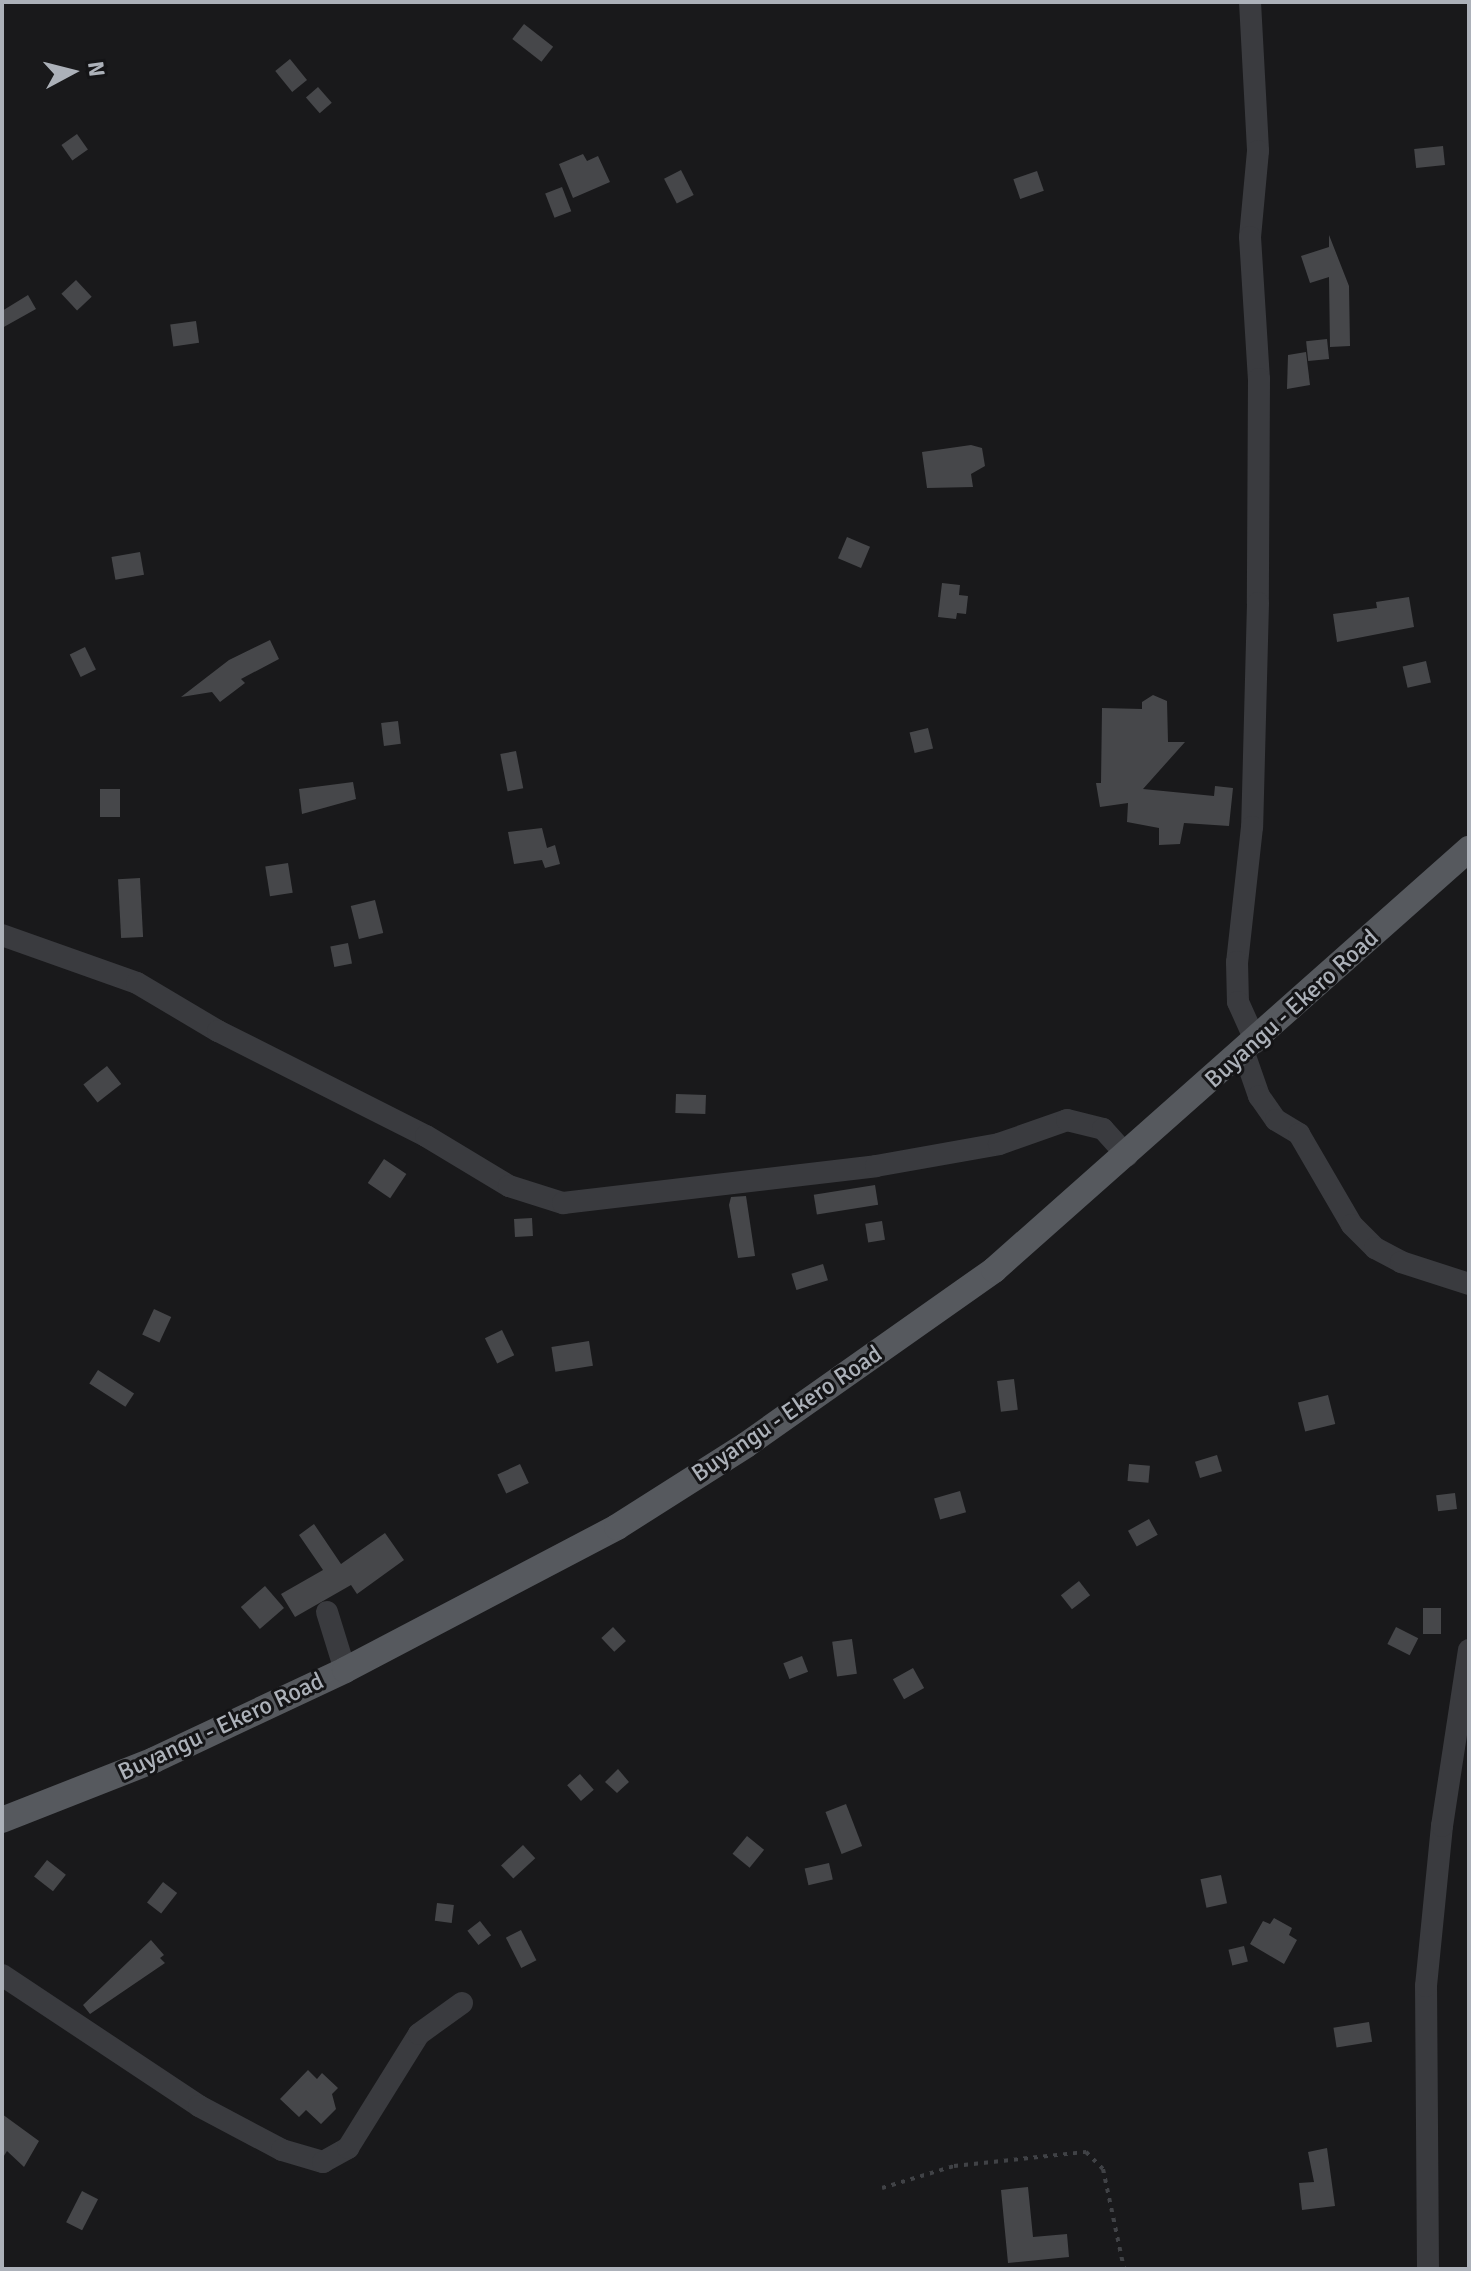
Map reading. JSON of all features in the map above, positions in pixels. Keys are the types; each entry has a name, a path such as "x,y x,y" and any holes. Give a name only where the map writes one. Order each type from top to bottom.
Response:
{"main road":[{"name":"Buyangu - Ekero Road","path":"2,1820 154,1760 345,1670 617,1527 746,1445 994,1270 1250,1048 1469,849"}],"street":[{"path":"1250,2 1258,151 1250,237 1259,379 1258,603 1252,827 1237,962 1238,1002 1259,1096 1276,1120 1299,1134 1352,1225 1375,1248 1401,1262 1469,1284"},
{"path":"2,935 137,983 218,1031 426,1136 509,1186 563,1203 876,1166 999,1144 1067,1120 1103,1129 1127,1156"},
{"path":"327,1612 345,1670"},
{"path":"1428,2269 1426,1986 1442,1826 1469,1650"},
{"path":"2,1975 199,2106 282,2150 323,2162 348,2148 419,2034 462,2003"}],"path":[{"path":"882,2188 954,2166 1086,2152 1103,2169 1124,2269"}],"building":[{"path":"524,24 553,47 541,62 512,39"},
{"path":"290,59 307,80 292,92 275,71"},
{"path":"318,87 332,103 320,113 306,97"},
{"path":"77,134 88,150 72,160 61,145"},
{"path":"1443,146 1445,165 1416,168 1414,149"},
{"path":"583,154 587,161 598,156 610,182 573,198 559,164"},
{"path":"681,170 694,195 677,204 664,179"},
{"path":"1037,171 1044,191 1020,199 1013,179"},
{"path":"562,187 571,211 555,218 545,193"},
{"path":"1329,235 1349,286 1350,346 1330,347 1329,277 1310,283 1301,256 1329,247"},
{"path":"76,280 92,297 77,310 61,294"},
{"path":"28,295 36,309 2,328 2,311"},
{"path":"196,321 199,343 173,346 170,325"},
{"path":"1327,339 1329,359 1308,361 1306,341"},
{"path":"1306,352 1310,385 1287,389 1288,355"},
{"path":"971,445 982,448 985,466 971,474 973,487 927,488 922,452"},
{"path":"847,537 870,547 861,568 838,558"},
{"path":"140,552 144,575 115,580 111,557"},
{"path":"942,583 960,585 959,595 968,596 966,614 957,613 956,619 938,617"},
{"path":"1409,597 1414,627 1337,642 1333,614 1377,608 1376,602"},
{"path":"270,640 279,659 241,679 245,683 220,702 212,692 181,697 229,660"},
{"path":"85,647 96,669 81,677 70,654"},
{"path":"1426,661 1431,682 1408,688 1403,666"},
{"path":"1153,695 1167,701 1168,742 1185,742 1143,789 1214,796 1215,786 1233,788 1229,826 1184,823 1180,844 1159,845 1159,828 1127,822 1128,803 1100,807 1096,783 1101,783 1102,708 1142,709 1142,702"},
{"path":"398,721 401,744 384,746 381,723"},
{"path":"928,728 933,748 915,753 910,733"},
{"path":"516,751 523,788 508,791 500,754"},
{"path":"353,782 356,799 302,814 299,789"},
{"path":"100,789 120,789 120,817 100,817"},
{"path":"542,828 547,848 555,845 560,864 545,868 542,860 514,864 508,832"},
{"path":"288,863 293,893 270,896 265,867"},
{"path":"140,878 143,937 121,938 118,879"},
{"path":"375,900 383,933 359,939 351,906"},
{"path":"348,943 352,964 334,967 330,946"},
{"path":"107,1066 121,1084 98,1103 83,1084"},
{"path":"676,1094 706,1095 705,1114 675,1113"},
{"path":"384,1159 406,1174 390,1198 368,1183"},
{"path":"875,1185 878,1205 817,1214 814,1195"},
{"path":"746,1196 755,1256 738,1258 729,1205 731,1197"},
{"path":"532,1218 533,1236 515,1237 514,1219"},
{"path":"882,1221 885,1240 868,1242 865,1224"},
{"path":"823,1264 828,1280 796,1290 791,1274"},
{"path":"154,1309 171,1317 159,1342 142,1334"},
{"path":"502,1330 514,1355 497,1363 485,1338"},
{"path":"589,1341 593,1366 555,1372 551,1347"},
{"path":"98,1370 134,1393 125,1407 89,1383"},
{"path":"1014,1379 1018,1410 1001,1412 997,1381"},
{"path":"1328,1395 1335,1424 1305,1432 1298,1402"},
{"path":"1217,1455 1222,1471 1200,1478 1195,1462"},
{"path":"520,1464 529,1483 506,1494 497,1475"},
{"path":"1129,1464 1150,1466 1148,1483 1128,1481"},
{"path":"960,1491 966,1512 940,1520 934,1498"},
{"path":"1455,1493 1457,1509 1438,1511 1436,1495"},
{"path":"1149,1519 1158,1535 1137,1546 1128,1531"},
{"path":"314,1524 341,1564 385,1533 404,1560 357,1594 351,1585 295,1617 281,1594 323,1570 299,1535"},
{"path":"1079,1581 1090,1595 1072,1609 1061,1595"},
{"path":"265,1586 284,1608 260,1629 241,1607"},
{"path":"1423,1608 1441,1608 1441,1634 1423,1634"},
{"path":"613,1627 626,1641 614,1652 601,1638"},
{"path":"1396,1627 1418,1638 1410,1655 1387,1644"},
{"path":"852,1639 857,1674 837,1676 832,1642"},
{"path":"802,1656 808,1672 789,1679 783,1663"},
{"path":"913,1668 924,1688 904,1699 893,1679"},
{"path":"618,1769 629,1782 617,1793 605,1782"},
{"path":"580,1774 594,1790 581,1801 567,1785"},
{"path":"846,1804 862,1846 842,1854 825,1812"},
{"path":"747,1836 764,1850 750,1868 733,1854"},
{"path":"523,1845 535,1858 513,1879 501,1865"},
{"path":"47,1860 66,1875 53,1891 34,1877"},
{"path":"829,1863 833,1880 808,1885 805,1869"},
{"path":"1221,1875 1227,1903 1206,1908 1200,1879"},
{"path":"163,1882 177,1893 161,1914 147,1902"},
{"path":"437,1903 454,1905 452,1923 435,1921"},
{"path":"1274,1918 1292,1928 1289,1935 1297,1940 1284,1964 1250,1944 1263,1921 1270,1924"},
{"path":"480,1921 491,1935 478,1945 467,1931"},
{"path":"521,1930 536,1960 521,1968 506,1938"},
{"path":"151,1940 164,1955 160,1958 165,1963 90,2014 83,2005"},
{"path":"1244,1946 1248,1962 1232,1965 1228,1950"},
{"path":"1369,2022 1372,2042 1337,2047 1333,2028"},
{"path":"308,2070 317,2079 322,2073 338,2088 332,2094 336,2109 321,2124 306,2110 299,2117 280,2099"},
{"path":"2,2114 39,2141 24,2167 7,2151 2,2159"},
{"path":"1327,2148 1335,2206 1302,2210 1299,2183 1314,2182 1308,2152"},
{"path":"1028,2187 1033,2237 1067,2234 1069,2257 1008,2263 1001,2190"},
{"path":"82,2191 98,2199 82,2230 66,2222"}]}
